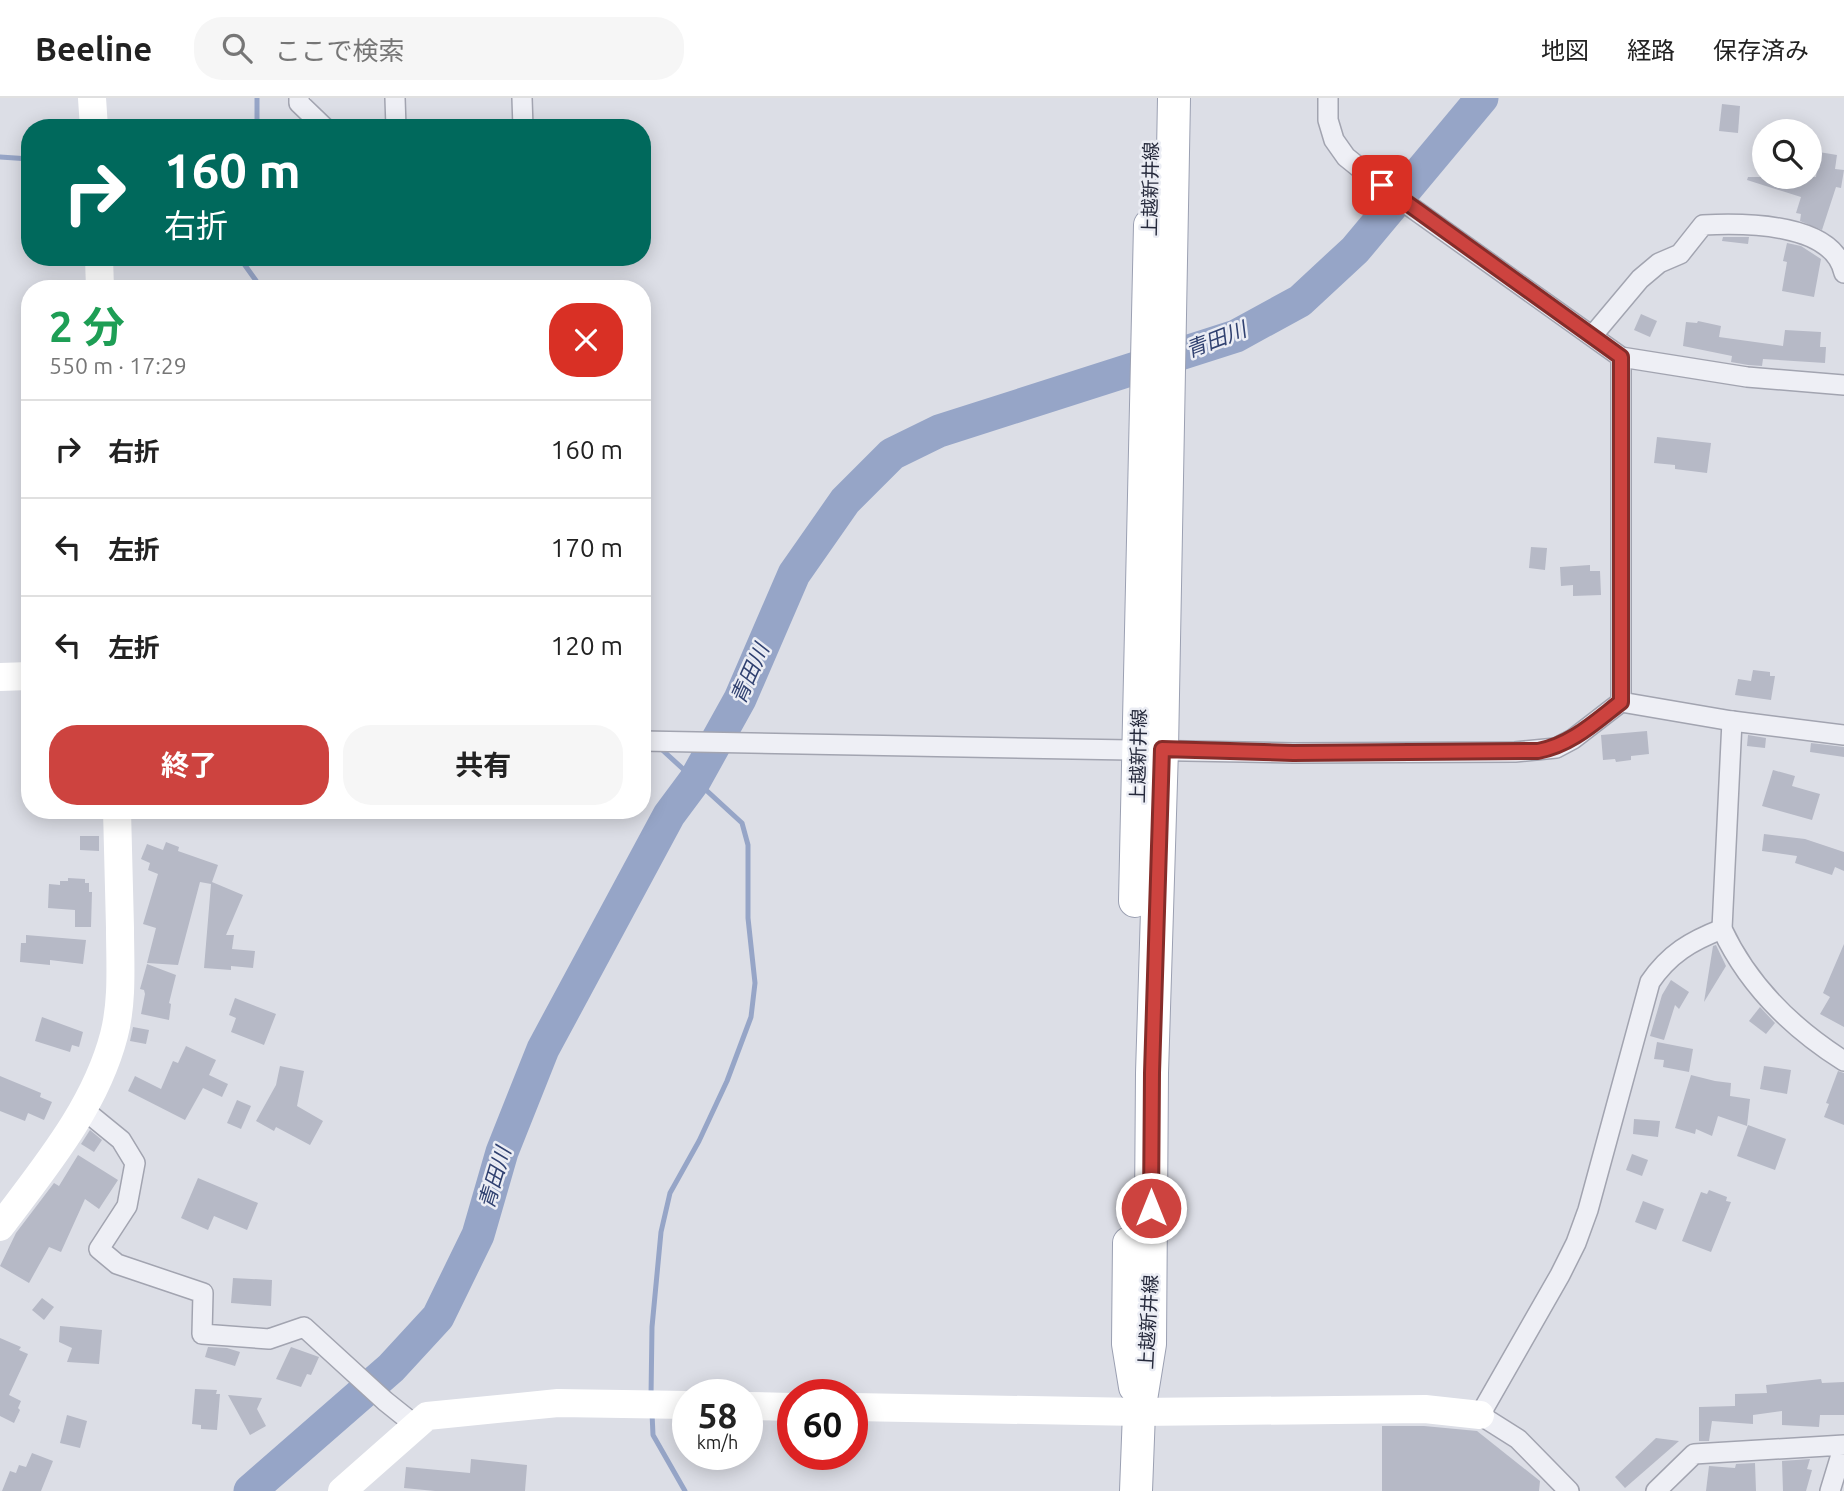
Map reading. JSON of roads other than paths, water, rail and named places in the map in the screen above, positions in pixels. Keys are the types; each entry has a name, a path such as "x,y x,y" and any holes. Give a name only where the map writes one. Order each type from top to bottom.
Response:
{"main road":[{"name":"上越新井線","path":"1152,98 1159,290"},
{"name":"上越新井線","path":"1136,1491 1139,1412 1128,1343 1150,749 1159,290 1174,98"}],"street":[{"path":"92,98 93,119"},
{"path":"299,98 299,103 316,119"},
{"path":"395,98 396,119"},
{"path":"522,98 523,119"},
{"path":"1328,98 1328,120 1334,140 1346,157 1387,190 1416,208 1621,357 1747,377 1844,384"},
{"path":"1593,335 1640,279 1659,262 1680,254 1703,225 1766,225 1799,234 1826,244 1842,262 1844,273"},
{"path":"1621,357 1621,702"},
{"path":"0,677 21,676"},
{"path":"651,741 1293,753 1538,751 1556,748 1573,738 1621,702 1732,721 1844,735"},
{"path":"1732,721 1722,929 1734,955 1784,1017 1844,1061"},
{"path":"0,1227 56,1152 83,1109 101,1071 114,1033 121,983 117,819"},
{"path":"1480,1415 1576,1243 1588,1210 1650,982 1668,958 1685,946 1722,929"},
{"path":"83,1109 121,1140 135,1163 127,1206 99,1250 117,1264 203,1293 202,1334 270,1339 304,1327 415,1425"},
{"path":"342,1491 427,1416 558,1403 672,1405"},
{"path":"868,1407 1139,1412 1375,1408 1425,1409 1480,1415 1518,1439 1569,1491"},
{"path":"1656,1491 1694,1454 1844,1445 1830,1491"}],"waterway":[{"path":"257,98 257,119"},
{"name":"青田川","path":"250,1491 391,1368 438,1317 478,1235 502,1152 543,1049 669,815 695,780 740,699 794,574 845,501 892,454 939,431 1236,336 1300,301 1355,250 1482,98"},
{"path":"0,157 21,158"},
{"path":"245,266 256,280"},
{"path":"651,1396 652,1327 661,1232 670,1193 699,1141 727,1081 751,1017 755,983 748,918 748,845 742,823 658,746"},
{"path":"652,1413 653,1435 685,1491"}]}
